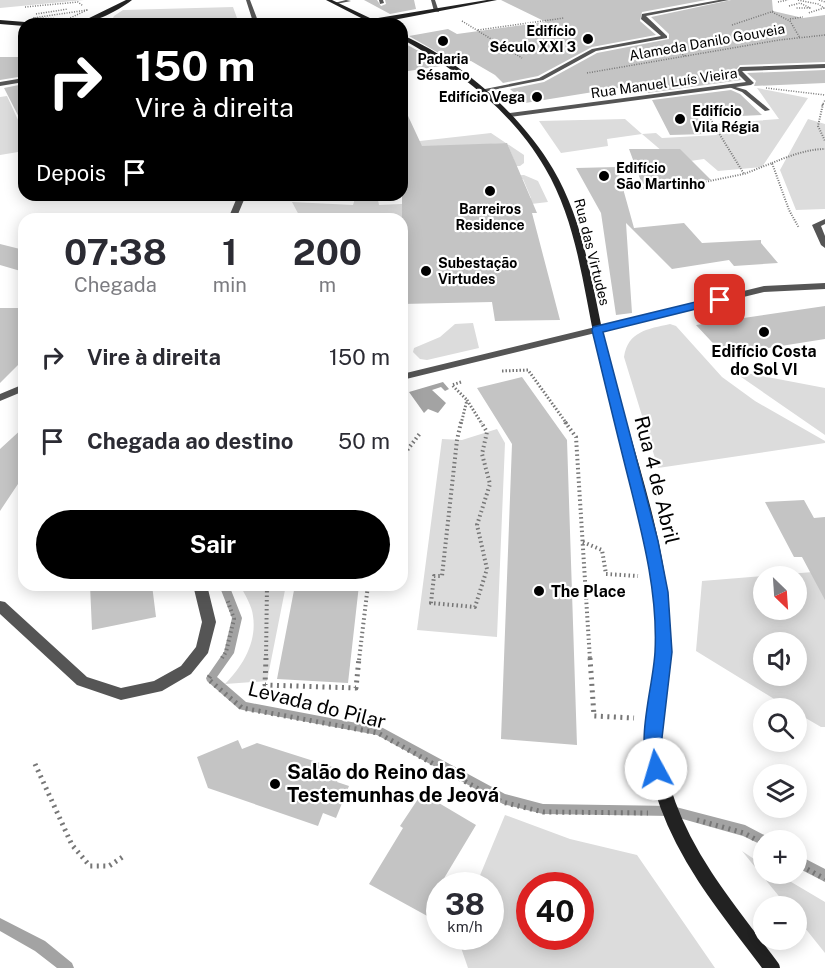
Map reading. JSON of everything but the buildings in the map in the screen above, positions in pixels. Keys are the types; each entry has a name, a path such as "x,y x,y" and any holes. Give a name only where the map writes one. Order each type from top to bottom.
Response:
{"street":[{"path":"93,18 130,0"},
{"path":"248,0 255,18"},
{"path":"328,0 359,18"},
{"path":"433,0 440,10"},
{"path":"401,18 495,0"},
{"path":"483,90 541,79 594,50 665,37 643,18 644,15 727,0"},
{"path":"336,3 349,1"},
{"path":"103,18 116,8"},
{"path":"0,22 18,23"},
{"name":"Rua das Virtudes","path":"408,39 437,55 483,90 510,115 543,158 564,197 575,228 597,330"},
{"name":"Rua Manuel Luís Vieira","path":"510,115 752,82 738,70 825,66"},
{"path":"0,84 18,81"},
{"path":"731,86 744,91 767,110"},
{"path":"825,221 816,225 825,245"},
{"path":"408,376 764,289 825,285"},
{"name":"Rua 4 de Abril","path":"597,330 651,541 661,592 663,652 653,738 656,769 664,800 676,828 710,885 772,968"},
{"path":"0,398 18,390"},
{"path":"0,606 82,681 121,694 157,687 186,670 203,649 209,622 201,591"}],"path":[{"path":"778,2 788,0"},
{"path":"798,0 818,4 824,8 808,13"},
{"path":"819,0 825,2"},
{"path":"24,8 78,2 83,6"},
{"path":"789,6 800,3 810,8 796,8"},
{"path":"26,15 57,12 90,4"},
{"path":"44,6 48,12"},
{"path":"440,10 522,58"},
{"path":"732,25 773,12 790,19 797,25 800,38"},
{"path":"814,15 825,13"},
{"path":"790,19 803,17"},
{"path":"477,30 564,18"},
{"name":"Alameda Danilo Gouveia","path":"594,72 825,35"},
{"path":"749,84 825,95"},
{"path":"687,92 709,117 744,174"},
{"path":"825,100 818,112 819,133 825,141"},
{"path":"636,189 695,184 744,174 792,155 808,153 813,149 825,149"},
{"path":"772,163 789,210 802,232"},
{"path":"529,372 576,437 594,716 634,718"},
{"path":"458,383 452,386 467,400 487,432 482,454 490,484 477,525 487,568 475,607 431,603 434,576 442,576 457,440 467,400"},
{"path":"408,449 421,432"},
{"path":"583,542 602,550 606,574 639,576"},
{"path":"267,591 265,685 356,688 367,591"},
{"name":"Levada do Pilar","path":"208,678 242,708 378,733 502,802 543,812 660,813"},
{"path":"35,764 72,845 90,866 109,866 124,856"},
{"path":"692,819 744,833 753,838"},
{"path":"807,869 825,879"}],"shaded area":[{"path":"0,0 84,0 0,8"},
{"path":"233,7 237,18 113,18 123,10"},
{"path":"757,88 808,98 762,167 718,171 704,159 676,163 642,134 656,133 662,138 717,135 714,124 779,119"},
{"path":"7,96 18,120 18,152 0,155 0,97"},
{"path":"625,119 642,134 607,139 608,146 561,153 539,121"},
{"path":"808,119 825,124 825,209 796,210 780,170"},
{"path":"491,133 506,143 408,149 408,142"},
{"path":"507,144 524,155 524,163 520,166 493,167 514,160"},
{"path":"524,175 538,181 548,202 408,218 408,213 298,213 292,202 353,205 354,201 378,201 379,205 531,198 523,179 503,179 502,176"},
{"path":"473,323 479,348 427,360 420,359 413,352 414,348 440,337 455,324"},
{"path":"670,324 676,326 722,377 755,401 825,443 658,468 624,357 626,348 635,336"},
{"path":"731,370 825,388 825,435"},
{"path":"443,382 449,389 445,391 441,387 432,390 446,403 438,413 428,409 424,413 409,392"},
{"path":"497,429 505,443 497,637 417,630 442,439 462,440"},
{"path":"825,571 825,727 807,719 807,698 773,698 753,686 807,686 807,632 753,632 753,686 696,651 702,581 753,577 753,620 807,620 807,572"},
{"path":"243,591 285,591 267,681 225,684 238,669 251,644 254,626 248,600"},
{"path":"505,815 570,839 637,855 715,968 468,968 462,950 504,950 504,872 481,872"},
{"path":"742,851 753,858 753,864"},
{"path":"769,884 795,884 825,902 825,953 807,930 807,896 779,896"}],"waterway":[{"name":"Levada do Pilar","path":"226,591 237,618 229,653 211,678 243,706 379,731 503,799 543,809 672,811 753,835"},
{"name":"Levada do Pilar","path":"807,866 825,876"},
{"path":"0,924 40,946 67,968"}],"place":[{"name":"Edifício Século XXI 3","path":"588,39"},
{"name":"Padaria Sésamo","path":"443,41"},
{"name":"Edifício Vega","path":"537,97"},
{"name":"Edifício Vila Régia","path":"680,119"},
{"name":"Edifício São Martinho","path":"604,176"},
{"name":"Barreiros Residence","path":"490,191"},
{"name":"Subestação Virtudes","path":"426,271"},
{"name":"Edifício Costa do Sol VI","path":"764,332"},
{"name":"The Place","path":"539,591"},
{"name":"Salão do Reino das Testemunhas de Jeová","path":"275,784"}],"route":[{"path":"656,769 653,738 663,652 661,592 651,541 597,330 720,300"}]}
